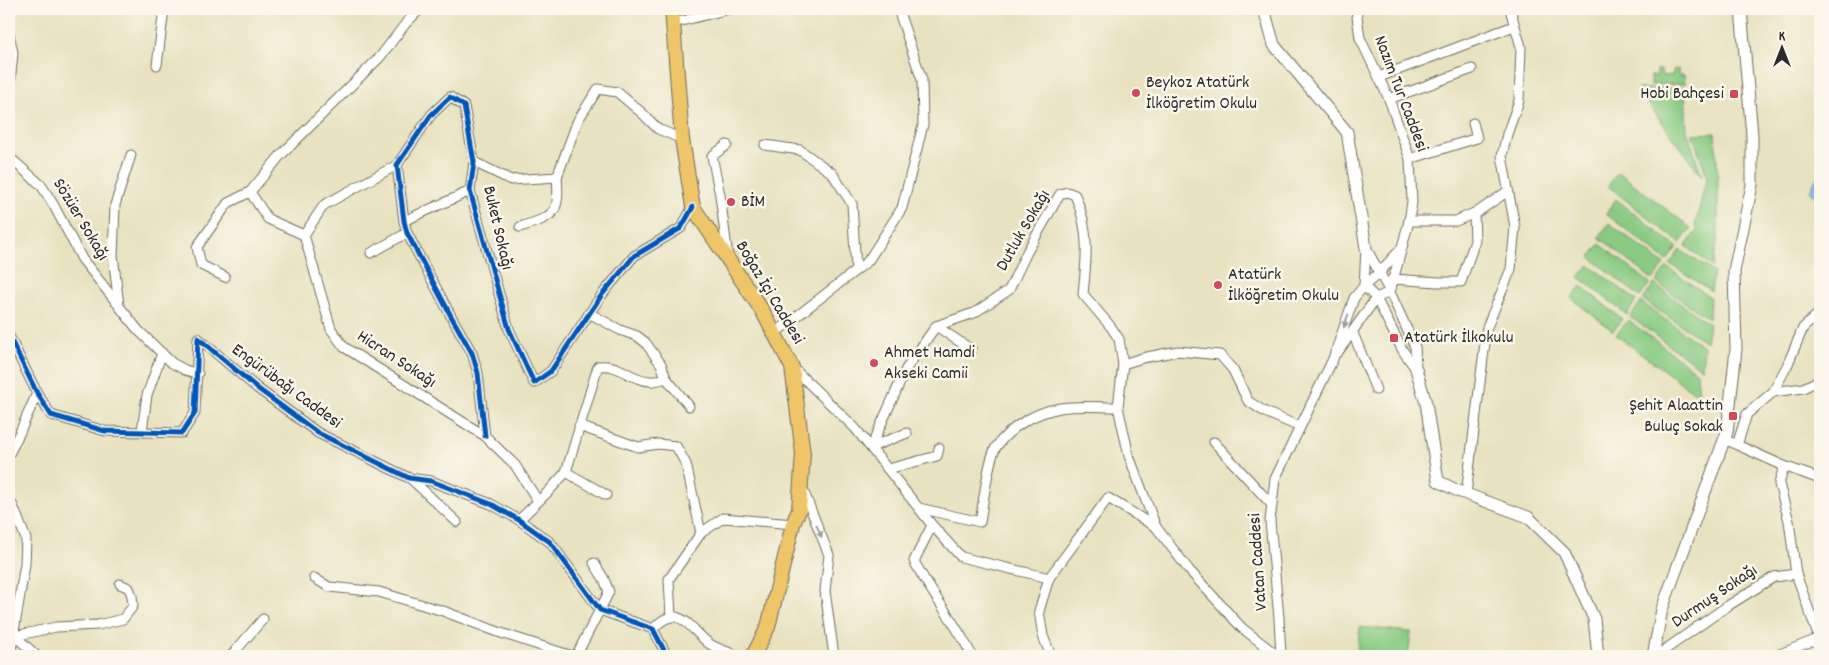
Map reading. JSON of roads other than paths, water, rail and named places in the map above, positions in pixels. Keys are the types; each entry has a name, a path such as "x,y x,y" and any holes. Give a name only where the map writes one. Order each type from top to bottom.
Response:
{"main road":[{"name":"Boğaz İçi Caddesi","path":"673,16 682,139 693,207 763,312 792,367 803,454 799,510 793,524 768,627 753,656"}],"street":[{"path":"157,65 164,9"},
{"path":"225,277 201,265 197,247 228,203 250,192 280,156 380,57 406,23 420,9"},
{"path":"673,16 729,9"},
{"path":"774,334 868,261 902,208 923,126 922,80 898,9"},
{"path":"1264,9 1274,45 1347,132 1366,248 1364,286 1376,298 1403,351 1416,369"},
{"name":"Nazım Tur Caddesi","path":"1356,9 1360,38 1389,99 1410,159 1412,202 1409,222 1400,250"},
{"path":"1466,494 1486,327 1511,269 1515,227 1502,156 1520,101 1521,48 1510,9"},
{"path":"1655,656 1662,609 1727,432 1736,349 1734,271 1752,186 1752,136 1741,9"},
{"path":"1379,77 1514,26"},
{"path":"9,34 12,52 9,93"},
{"path":"1389,99 1472,69"},
{"path":"520,227 544,220 555,210 559,198 557,177 578,120 598,89 617,92 642,113 658,130 682,139"},
{"name":"Buket Sokağı","path":"397,165 431,115 450,97 464,106 474,162 470,191 509,329 534,383 551,371 589,314 634,256 680,228 693,207"},
{"path":"1410,159 1476,138 1473,123"},
{"path":"727,144 712,156 720,195 729,262"},
{"path":"764,145 800,150 832,173 852,204 856,270"},
{"path":"119,306 112,255 115,206 131,156"},
{"name":"Sözüer Sokağı","path":"9,157 41,184 54,204 82,259 138,330 172,363 198,374"},
{"path":"474,162 511,180 557,177"},
{"path":"250,192 268,219 304,235 324,205 397,165 407,233 472,352 478,373 485,436"},
{"name":"Buket Sokağı","path":"404,221 470,191"},
{"name":"Dutluk Sokağı","path":"936,326 974,313 1009,290 1026,252 1060,194 1067,192 1075,195 1082,212 1087,250 1083,294 1119,339 1123,364 1118,407 1128,456 1156,526"},
{"path":"1409,222 1456,221 1474,213 1508,192"},
{"path":"1392,279 1461,282 1475,241 1474,213"},
{"path":"371,253 407,233"},
{"name":"Hicran Sokağı","path":"304,235 332,329 344,347 485,436 515,465 538,501"},
{"path":"1366,248 1390,292 1415,347 1416,369 1426,403 1438,481 1466,494 1528,517 1564,552 1594,619 1598,656"},
{"path":"1390,292 1400,250"},
{"name":"Vatan Caddesi","path":"1279,656 1279,618 1270,520 1275,479 1334,359 1354,298 1400,250"},
{"path":"1376,298 1390,292"},
{"name":"Vatan Caddesi","path":"1334,359 1376,298"},
{"path":"1737,446 1747,414 1773,392 1787,366 1803,328 1820,312"},
{"path":"589,314 620,330 637,336 645,342 661,364 666,378 690,406"},
{"path":"871,447 906,369 936,326 972,350"},
{"path":"1353,333 1376,390"},
{"name":"Engürübağı Caddesi","path":"9,336 37,393 51,415 105,431 182,433 195,413 198,338 257,388 318,433 409,478 431,481 491,504 519,520 550,542 600,610"},
{"path":"1123,364 1178,351 1220,355 1233,370 1248,401 1265,412 1300,427"},
{"path":"142,431 147,395 162,353"},
{"path":"519,520 566,472 598,366 609,365 651,382 666,378"},
{"path":"792,367 855,428 932,525 962,558 1049,578"},
{"path":"1773,392 1803,388 1820,380"},
{"path":"9,454 37,393"},
{"path":"919,508 980,522 988,474 995,448 1021,422 1060,408 1118,407"},
{"path":"579,426 638,447 658,444 676,446 686,464 701,533"},
{"path":"871,447 907,433"},
{"path":"1724,440 1820,480"},
{"path":"1214,442 1272,505"},
{"path":"888,469 937,456 939,448"},
{"path":"1775,656 1787,654 1820,638 1796,574 1789,522 1779,484 1784,466"},
{"path":"566,472 606,495"},
{"path":"409,478 457,522"},
{"path":"801,486 829,555 824,591 834,656"},
{"path":"1051,656 1043,636 1039,611 1049,578 1108,498 1156,526 1189,570 1242,628 1279,656"},
{"path":"9,501 13,506 26,539 25,564 15,636 10,656"},
{"path":"671,617 668,579 701,533 723,518 793,524"},
{"path":"932,525 914,561 923,578 964,638 972,656"},
{"path":"576,656 609,592 604,579 594,563"},
{"name":"Durmuş Sokağı","path":"1655,656 1726,607 1774,577 1796,574"},
{"path":"314,578 329,587 379,592 443,611 501,633 572,656"},
{"path":"15,636 56,627 98,625 123,619 133,606 129,588 120,584"},
{"path":"600,610 653,629 667,656"},
{"path":"653,629 661,620 671,617 684,619 708,644 739,656"},
{"path":"232,656 263,619"},
{"path":"15,636 37,656"}],"water":[{"path":"1820,175 1820,196 1816,198 1810,191 1815,180"}],"place":[{"name":"Beykoz Atatürk İlköğretim Okulu","path":"1136,93"},
{"name":"Hobi Bahçesi","path":"1734,94"},
{"name":"BİM","path":"731,202"},
{"name":"Atatürk İlköğretim Okulu","path":"1218,285"},
{"name":"Atatürk İlkokulu","path":"1394,338"},
{"name":"Ahmet Hamdi Akseki Camii","path":"874,363"},
{"name":"Şehit Alaattin Buluç Sokak","path":"1733,416"}]}
